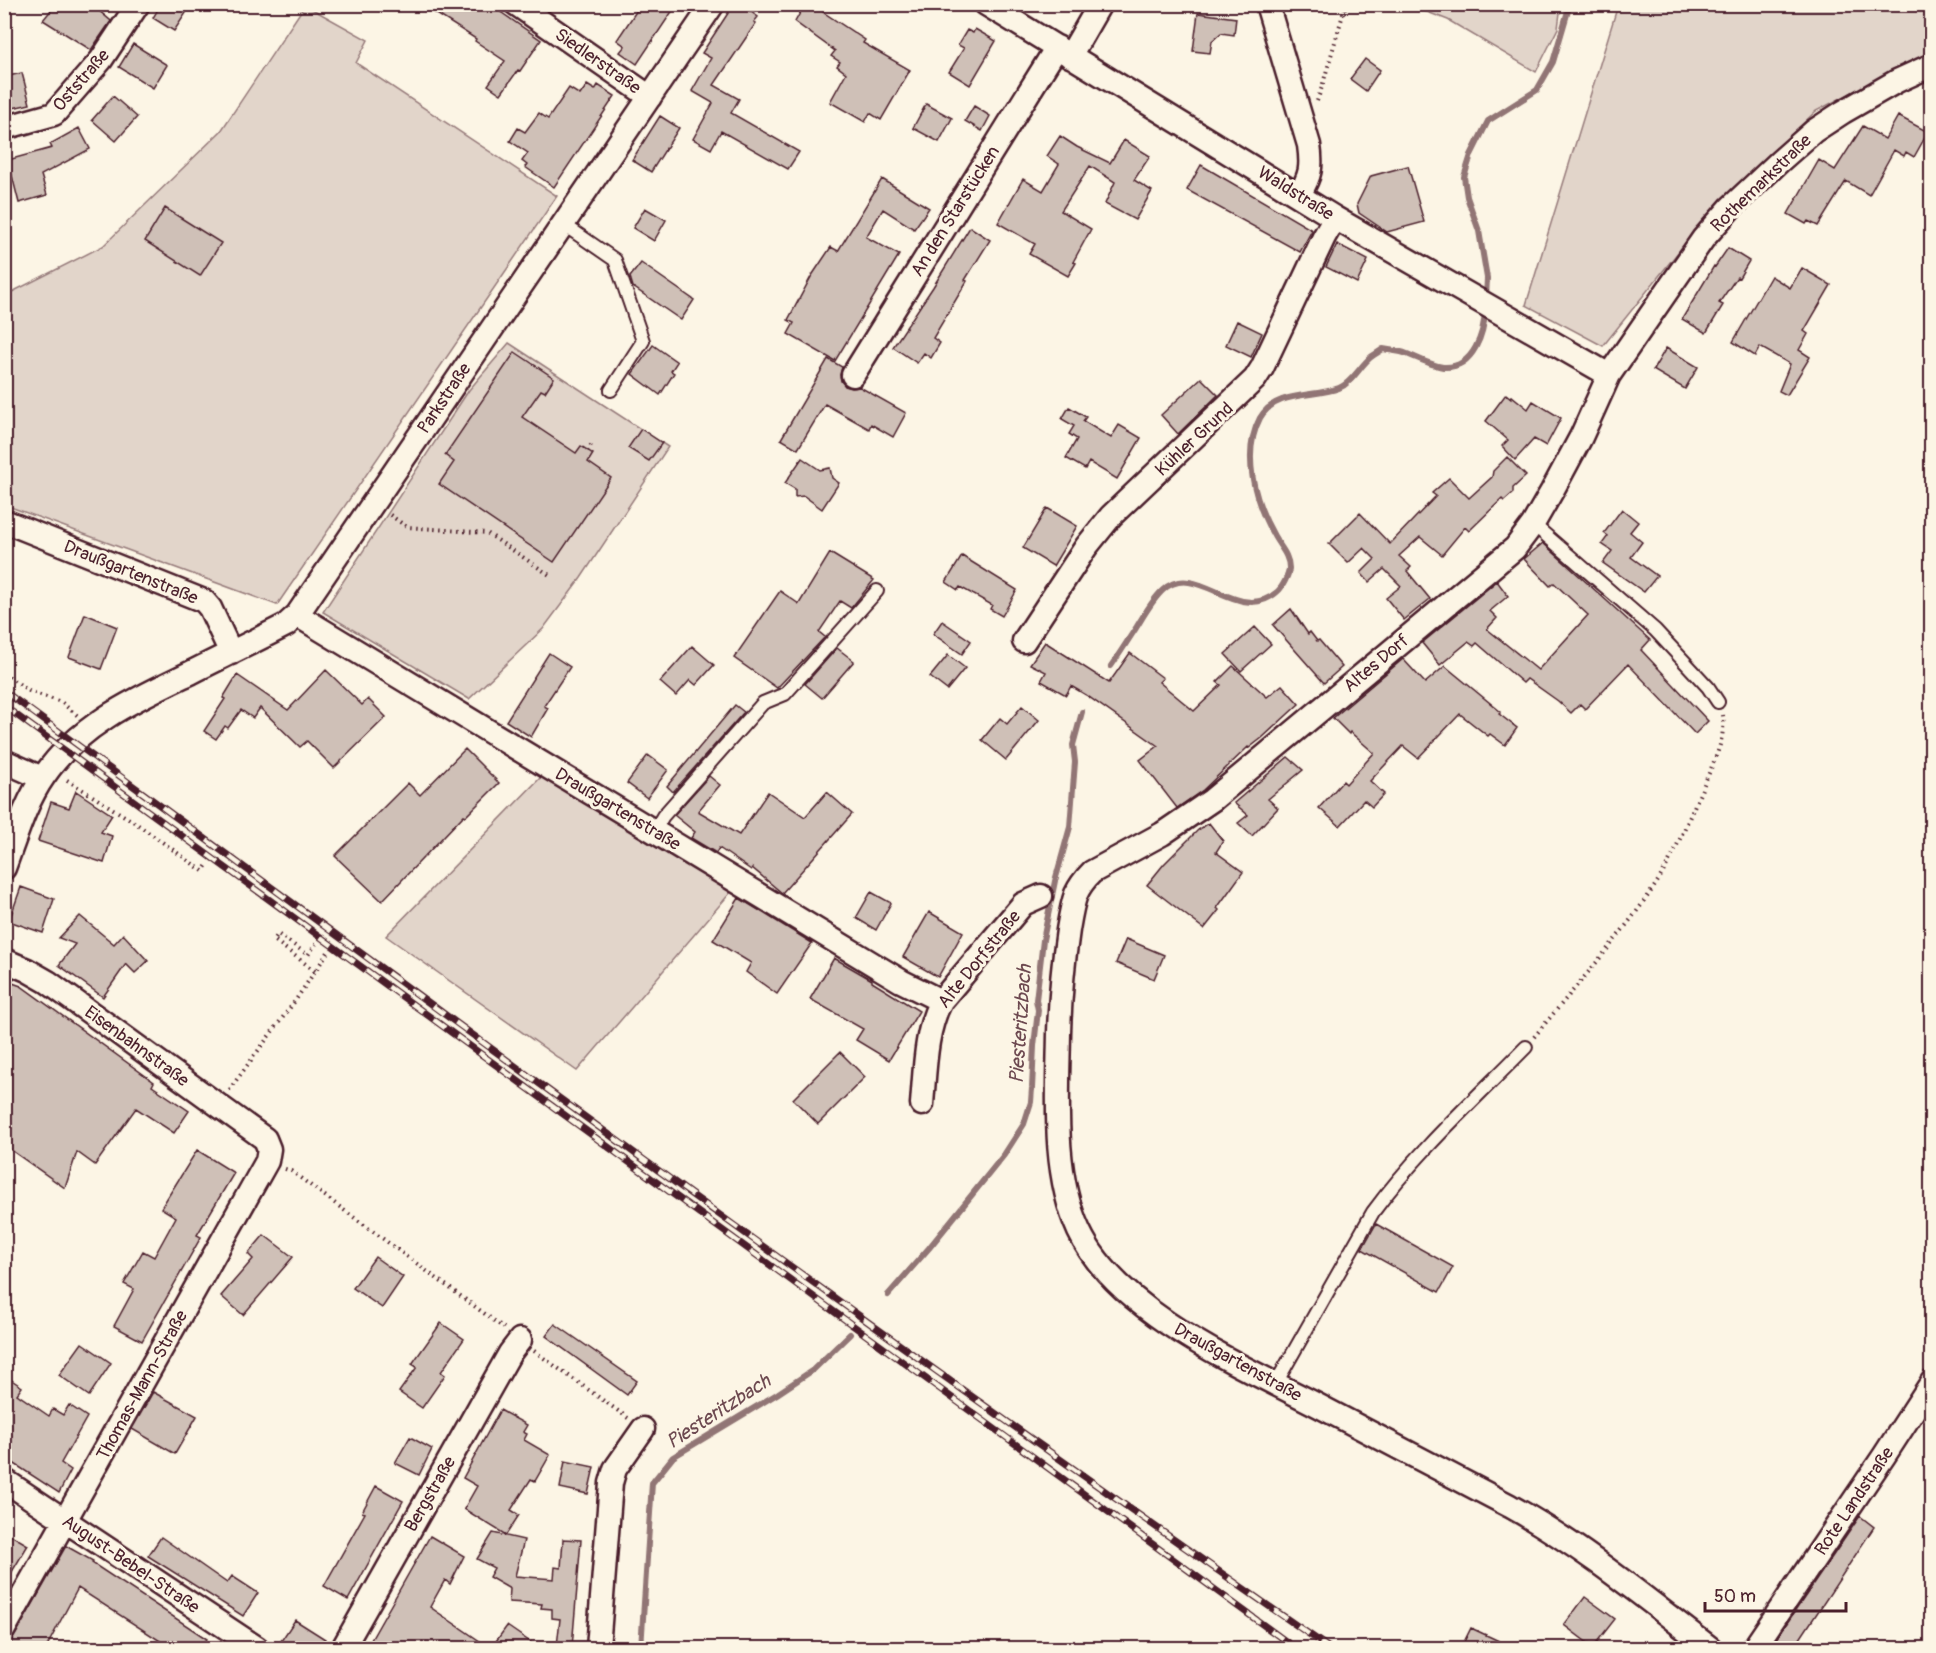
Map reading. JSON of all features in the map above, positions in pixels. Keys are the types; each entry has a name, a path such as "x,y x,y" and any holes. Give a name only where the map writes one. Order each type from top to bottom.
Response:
{"street":[{"name":"Oststraße","path":"4,128 54,114 101,60 138,4"},
{"name":"Siedlerstraße","path":"516,4 650,97"},
{"name":"Parkstraße","path":"4,868 12,825 27,805 42,778 65,750 100,722 142,696 286,625 297,615 713,4"},
{"name":"Waldstraße","path":"986,4 1335,218 1610,375"},
{"name":"An den Starstücken","path":"853,375 1064,52 1100,4"},
{"path":"1267,4 1309,145 1312,164 1309,179 1299,195"},
{"name":"Rothemarkstraße","path":"1610,375 1703,239 1731,207 1814,131 1852,106 1932,65"},
{"name":"Kühler Grund","path":"1024,641 1096,534 1255,379 1335,218"},
{"name":"Altes Dorf","path":"1077,892 1084,880 1092,873 1162,834 1235,782 1515,548 1533,524 1581,437 1610,375"},
{"name":"Draußgartenstraße","path":"4,521 204,601 210,608 231,653"},
{"name":"Draußgartenstraße","path":"297,615 901,981 941,1000"},
{"path":"4,760 42,778"},
{"name":"Draußgartenstraße","path":"1077,892 1073,904 1061,986 1060,1154 1072,1214 1091,1251 1110,1274 1139,1302 1198,1343 1533,1519 1611,1572 1710,1648"},
{"name":"Alte Dorfstraße","path":"922,1104 930,1031 934,1014 941,1000 1023,904 1041,896"},
{"name":"Eisenbahnstraße","path":"4,960 48,982 265,1139 269,1149 267,1161"},
{"name":"Thomas-Mann-Straße","path":"4,1629 267,1161"},
{"name":"Bergstraße","path":"343,1648 510,1353 520,1341"},
{"name":"Rote Landstraße","path":"1754,1648 1932,1382"},
{"path":"598,1648 611,1483 615,1469 643,1429"},
{"name":"August-Bebel-Straße","path":"4,1480 257,1648"}],"lane":[{"path":"563,224 615,260 643,341 611,390"},
{"path":"1533,524 1655,630 1708,687 1718,702"},
{"path":"654,831 663,816 763,703 785,694 877,591"},
{"path":"1276,1383 1342,1265 1391,1187 1526,1047"}],"path":[{"path":"1301,115 1309,112 1315,105 1346,4"},
{"path":"587,451 593,442"},
{"path":"390,514 407,527 487,533 551,576"},
{"path":"4,673 29,691 61,702 100,722"},
{"path":"1526,1047 1611,944 1654,887 1673,854 1721,741 1724,725 1718,702"},
{"path":"42,778 68,780 134,822 203,871 207,865"},
{"path":"315,971 274,940 278,934 308,955 316,944"},
{"path":"218,1105 328,952"},
{"path":"267,1161 291,1172 643,1429"}],"shaded area":[{"path":"305,5 368,40 356,63 557,196 277,605 5,505 4,296 103,246 221,131"},
{"path":"1409,5 1561,5 1558,28 1536,72 1448,20"},
{"path":"1618,5 1931,5 1931,55 1908,63 1816,111 1711,211 1603,346 1526,305"},
{"path":"509,343 668,447 581,578 543,629 469,699 323,612 469,390"},
{"path":"543,775 731,892 577,1071 386,936"}],"building":[{"path":"56,4 91,4 111,21 91,50 43,20"},
{"path":"161,4 173,4 186,13 174,31 153,18"},
{"path":"421,4 489,4 541,40 501,94 488,85 505,61 475,41 476,39"},
{"path":"641,4 677,4 637,64 620,52 625,46 617,40"},
{"path":"734,4 740,4 758,17 714,85 739,99 731,113 799,152 788,169 721,131 711,149 693,139 713,103 692,91 711,58 702,53"},
{"path":"805,4 827,4 823,12 865,40 863,43 910,70 881,120 870,113 865,122 830,102 846,73 837,66 840,62 831,56 835,51 795,22"},
{"path":"1198,13 1236,18 1234,35 1221,33 1212,41 1210,53 1193,51"},
{"path":"975,29 996,41 970,85 949,72 964,48 958,45 967,30 973,33"},
{"path":"133,44 167,65 153,88 119,67"},
{"path":"1365,59 1380,70 1366,91 1350,79"},
{"path":"22,73 30,104 4,110 4,77"},
{"path":"587,85 595,90 598,85 615,96 554,187 525,167 527,165 522,161 528,153 510,141 518,128 525,132 539,113 548,119 569,88 580,95"},
{"path":"113,96 137,117 116,141 92,120"},
{"path":"926,104 952,118 939,142 913,128"},
{"path":"974,106 990,116 982,131 965,121"},
{"path":"660,116 679,128 651,172 632,160"},
{"path":"1898,116 1928,132 1914,157 1906,152 1904,156 1894,150 1869,195 1846,181 1818,226 1808,221 1806,224 1788,214 1819,160 1835,170 1863,126 1885,139"},
{"path":"79,128 90,149 41,175 47,195 19,203 8,160 52,148 50,144"},
{"path":"1060,136 1110,163 1124,140 1150,156 1134,180 1152,191 1135,220 1105,204 1115,182 1090,166 1061,211 1091,229 1068,276 1029,254 1035,244 998,223 1023,179 1043,191 1059,164 1047,156"},
{"path":"1201,165 1312,230 1300,252 1187,190"},
{"path":"1408,166 1424,222 1387,232 1359,213 1357,204 1371,176"},
{"path":"882,179 929,208 914,229 883,209 866,237 899,255 835,361 788,334 794,323 788,320 811,277 831,247 838,251"},
{"path":"165,208 221,243 200,276 145,241"},
{"path":"645,208 666,220 654,241 633,228"},
{"path":"970,227 990,240 933,338 940,343 931,358 924,353 917,363 893,347"},
{"path":"1337,244 1368,260 1357,283 1326,267"},
{"path":"1728,248 1749,261 1719,303 1723,305 1706,333 1682,319 1714,266"},
{"path":"641,263 694,300 681,320 633,287 630,277"},
{"path":"1802,268 1831,285 1804,331 1808,334 1799,350 1810,357 1787,395 1779,391 1790,364 1760,347 1755,356 1733,342 1771,276 1790,288"},
{"path":"1237,321 1262,333 1251,357 1226,345"},
{"path":"653,345 677,362 671,371 674,373 660,395 632,374"},
{"path":"1666,348 1698,367 1685,389 1653,370"},
{"path":"515,352 554,378 545,392 541,390 522,417 576,453 581,446 593,454 588,462 611,478 554,562 439,484 454,462 445,455"},
{"path":"828,359 842,367 840,375 845,386 860,387 906,413 893,437 871,424 869,429 825,404 798,449 781,439"},
{"path":"1201,378 1218,395 1178,434 1161,415"},
{"path":"1506,394 1528,409 1533,401 1561,418 1546,446 1534,439 1515,460 1502,446 1508,440 1486,421"},
{"path":"1069,407 1086,417 1083,421 1111,438 1119,425 1141,438 1117,479 1089,462 1085,469 1066,458 1077,439 1069,434 1074,426 1062,419"},
{"path":"641,429 662,443 649,461 628,448"},
{"path":"1507,457 1526,476 1513,488 1513,493 1504,501 1502,499 1469,531 1465,527 1442,555 1420,537 1399,556 1411,567 1407,571 1430,599 1404,620 1386,598 1401,586 1384,569 1369,582 1361,573 1375,559 1364,548 1348,563 1329,544 1360,513 1390,544 1436,496 1432,493 1449,478 1469,498 1492,477 1493,471"},
{"path":"802,458 820,470 830,468 832,478 839,483 822,509 804,496 795,497 795,489 785,483"},
{"path":"1047,508 1077,526 1053,566 1023,548"},
{"path":"1622,509 1638,522 1630,532 1642,542 1631,557 1657,576 1644,592 1603,563 1612,551 1602,544 1608,536 1604,533"},
{"path":"1543,543 1650,640 1641,650 1708,721 1695,734 1628,664 1585,709 1580,704 1571,713 1527,679 1523,683 1477,643 1474,646 1468,642 1440,665 1422,643 1497,581 1508,596 1490,611 1497,618 1487,629 1538,670 1588,615 1554,583 1550,586 1524,559"},
{"path":"830,553 874,580 851,608 840,601 819,632 825,637 777,688 734,658 780,591 799,604"},
{"path":"962,556 1017,590 1002,616 990,609 992,605 946,582"},
{"path":"1291,609 1308,634 1310,632 1317,641 1319,640 1342,667 1324,683 1273,625"},
{"path":"85,614 117,627 101,669 69,657"},
{"path":"942,621 971,641 962,654 933,634"},
{"path":"1255,627 1271,644 1241,671 1225,654"},
{"path":"1045,642 1109,683 1130,653 1163,678 1159,682 1194,711 1221,685 1217,682 1233,666 1267,697 1282,685 1299,704 1262,738 1248,747 1203,790 1177,808 1140,760 1158,746 1071,686 1066,695 1041,681 1046,672 1030,664"},
{"path":"692,646 714,665 696,685 690,680 676,696 660,682"},
{"path":"837,648 854,661 822,698 805,684"},
{"path":"549,653 570,667 544,706 548,708 531,737 506,721"},
{"path":"948,655 965,668 947,690 930,677"},
{"path":"1403,659 1425,683 1445,666 1517,728 1505,745 1490,734 1488,736 1460,714 1418,758 1403,746 1370,781 1384,794 1372,807 1364,800 1340,826 1319,808 1343,781 1346,784 1374,753 1333,718"},
{"path":"326,670 362,705 368,699 386,717 334,768 307,741 300,747 260,708 253,718 241,710 228,728 225,726 216,739 204,731 225,699 223,698 237,675 288,710"},
{"path":"735,705 744,712 673,792 667,786"},
{"path":"1022,706 1039,720 1006,760 982,740 1000,718 1007,724"},
{"path":"465,749 499,783 466,816 464,815 382,901 335,856 408,783 420,795"},
{"path":"648,755 668,770 647,798 627,783"},
{"path":"1288,757 1303,770 1268,799 1278,808 1252,836 1238,823 1248,815 1234,803"},
{"path":"709,776 720,785 698,811 739,835 768,792 805,817 827,792 852,814 782,893 752,868 751,870 719,848 716,853 691,838 695,832 674,815"},
{"path":"76,791 112,815 101,832 112,836 104,863 38,841 51,802 69,808"},
{"path":"1209,823 1223,841 1216,852 1243,872 1204,929 1147,885 1164,864 1198,830"},
{"path":"21,887 54,899 43,933 9,921"},
{"path":"871,892 891,903 876,930 856,918"},
{"path":"739,898 812,943 777,994 746,972 751,963 713,940"},
{"path":"929,912 963,932 938,977 903,957"},
{"path":"80,916 114,944 123,934 148,961 135,973 126,964 103,997 59,965 75,944 59,938"},
{"path":"1126,939 1164,955 1154,979 1116,963"},
{"path":"834,958 919,1011 889,1060 856,1040 863,1029 810,999"},
{"path":"4,980 21,986 154,1082 152,1086 189,1111 174,1133 136,1108 95,1165 77,1152 65,1188 4,1145"},
{"path":"840,1052 865,1077 818,1124 793,1099"},
{"path":"197,1150 234,1173 197,1235 201,1237 142,1341 114,1326 134,1289 124,1284 143,1251 154,1257 176,1217 161,1208"},
{"path":"1376,1224 1453,1267 1439,1292 1362,1249"},
{"path":"264,1235 293,1257 243,1315 221,1296 253,1259 248,1254"},
{"path":"375,1257 403,1277 382,1308 353,1288"},
{"path":"441,1323 464,1339 441,1372 445,1375 422,1408 399,1392 417,1367 412,1364"},
{"path":"555,1324 637,1381 627,1395 546,1336"},
{"path":"82,1343 111,1363 89,1396 59,1375"},
{"path":"4,1375 22,1387 17,1394 49,1416 53,1409 63,1415 69,1405 87,1417 61,1463 71,1470 59,1493 4,1457"},
{"path":"153,1392 197,1416 175,1454 132,1429"},
{"path":"500,1410 527,1425 523,1432 527,1434 524,1440 550,1455 535,1481 531,1479 511,1510 519,1515 506,1535 464,1509 477,1486 463,1478"},
{"path":"410,1437 432,1449 419,1475 395,1463"},
{"path":"565,1461 594,1467 588,1494 560,1488"},
{"path":"376,1486 403,1501 348,1600 324,1586 365,1513 362,1512"},
{"path":"1860,1516 1874,1527 1794,1648 1770,1648"},
{"path":"4,1531 28,1545 4,1585"},
{"path":"493,1533 524,1540 515,1576 554,1579 555,1567 561,1568 563,1539 581,1540 572,1647 557,1646 560,1619 552,1618 552,1609 541,1608 542,1604 509,1602 510,1589 489,1577 494,1568 477,1559"},
{"path":"430,1536 464,1556 450,1584 445,1580 430,1607 490,1648 381,1648 371,1640"},
{"path":"161,1537 227,1583 232,1576 258,1593 243,1616 148,1556"},
{"path":"66,1546 93,1561 92,1563 207,1639 201,1648 171,1648 78,1588 46,1648 8,1648"},
{"path":"1585,1597 1615,1619 1593,1647 1564,1625"},
{"path":"295,1620 325,1639 318,1648 292,1648 281,1641"},
{"path":"507,1626 539,1648 491,1648"},
{"path":"1471,1628 1514,1648 1461,1648"}],"waterway":[{"name":"Piesteritzbach","path":"1486,298 1487,278 1479,231 1467,197 1464,177 1471,155 1488,121 1537,90 1553,62 1570,4"},
{"name":"Piesteritzbach","path":"1111,666 1155,598 1163,590 1176,583 1190,582 1248,602 1262,600 1277,592 1287,578 1288,559 1261,509 1251,462 1254,432 1267,409 1285,399 1344,386 1371,357 1383,349 1401,352 1441,367 1456,365 1464,361 1476,347 1485,311"},
{"name":"Piesteritzbach","path":"888,1295 1004,1155 1024,1124 1031,1102 1038,1010 1036,1000 1043,940 1055,881 1070,827 1075,762 1073,745 1082,712"},
{"name":"Piesteritzbach","path":"641,1648 652,1483 673,1457 813,1370 850,1334"}],"railway":[{"path":"4,691 829,1294 1329,1648"},
{"path":"4,706 1295,1648"}]}
